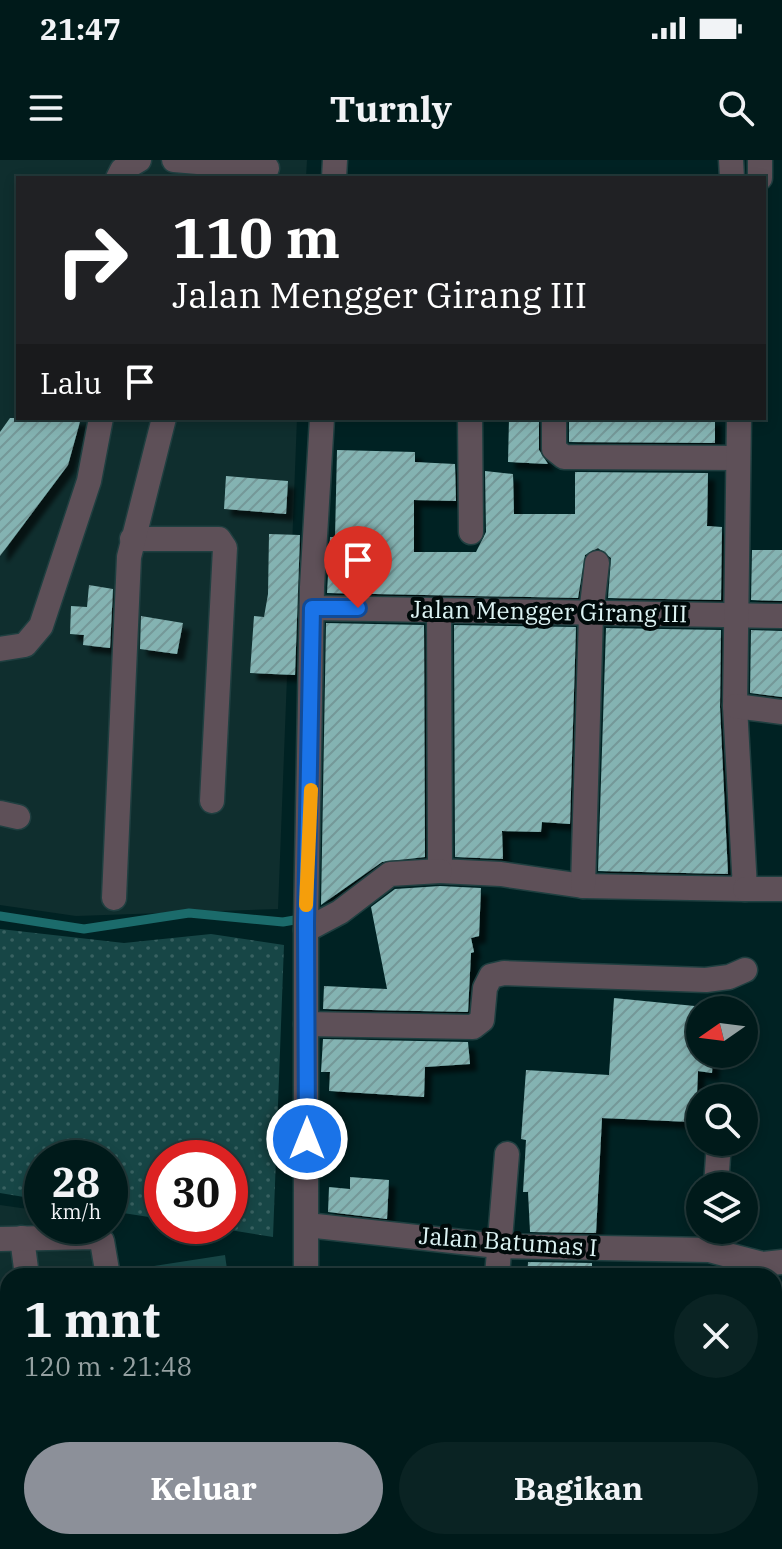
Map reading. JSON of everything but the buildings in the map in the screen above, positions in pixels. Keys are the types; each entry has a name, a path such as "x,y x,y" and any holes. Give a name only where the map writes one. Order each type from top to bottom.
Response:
{"street":[{"path":"119,176 122,170 139,160"},
{"path":"186,166 267,168"},
{"path":"0,649 25,645 41,626 89,481 101,420"},
{"path":"114,898 132,539 163,420"},
{"path":"306,1268 306,922 312,608 322,420"},
{"path":"470,420 471,532"},
{"path":"554,420 554,449 564,457 738,458"},
{"path":"739,420 735,706 745,889"},
{"path":"132,539 219,539 225,548 212,801"},
{"path":"583,886 591,614 597,563"},
{"name":"Jalan Mengger Girang III","path":"312,608 782,616"},
{"path":"439,611 440,871"},
{"path":"735,706 782,712"},
{"path":"306,922 340,912 390,874 440,871 501,874 583,886 782,889"},
{"path":"306,1024 473,1027 482,1020 485,988 491,976 504,973 706,980 729,977 745,970"},
{"path":"497,1268 507,1154"},
{"name":"Jalan Batumas I","path":"307,1225 498,1246 686,1241"},
{"path":"24,1268 11,1239 97,1237 102,1241 107,1268"},
{"name":"Jalan Batumas I","path":"719,1244 770,1268"}],"shaded area":[{"path":"0,160 307,160 306,176 16,176 16,420 297,420 278,909 76,916 0,905"},
{"path":"0,929 124,943 211,934 284,945 273,1237 248,1233 248,1140 144,1140 144,1216 128,1214 128,1140 24,1140 24,1197 0,1193"},
{"path":"0,1205 24,1208 24,1244 110,1244 115,1268 0,1268"},
{"path":"225,1255 227,1268 141,1268"}],"waterway":[{"path":"0,916 84,929 189,913 283,922 306,918"}],"slow traffic":[{"path":"306,905 311,790"}],"route":[{"path":"307,1139 306,923 312,608 358,608"}]}
